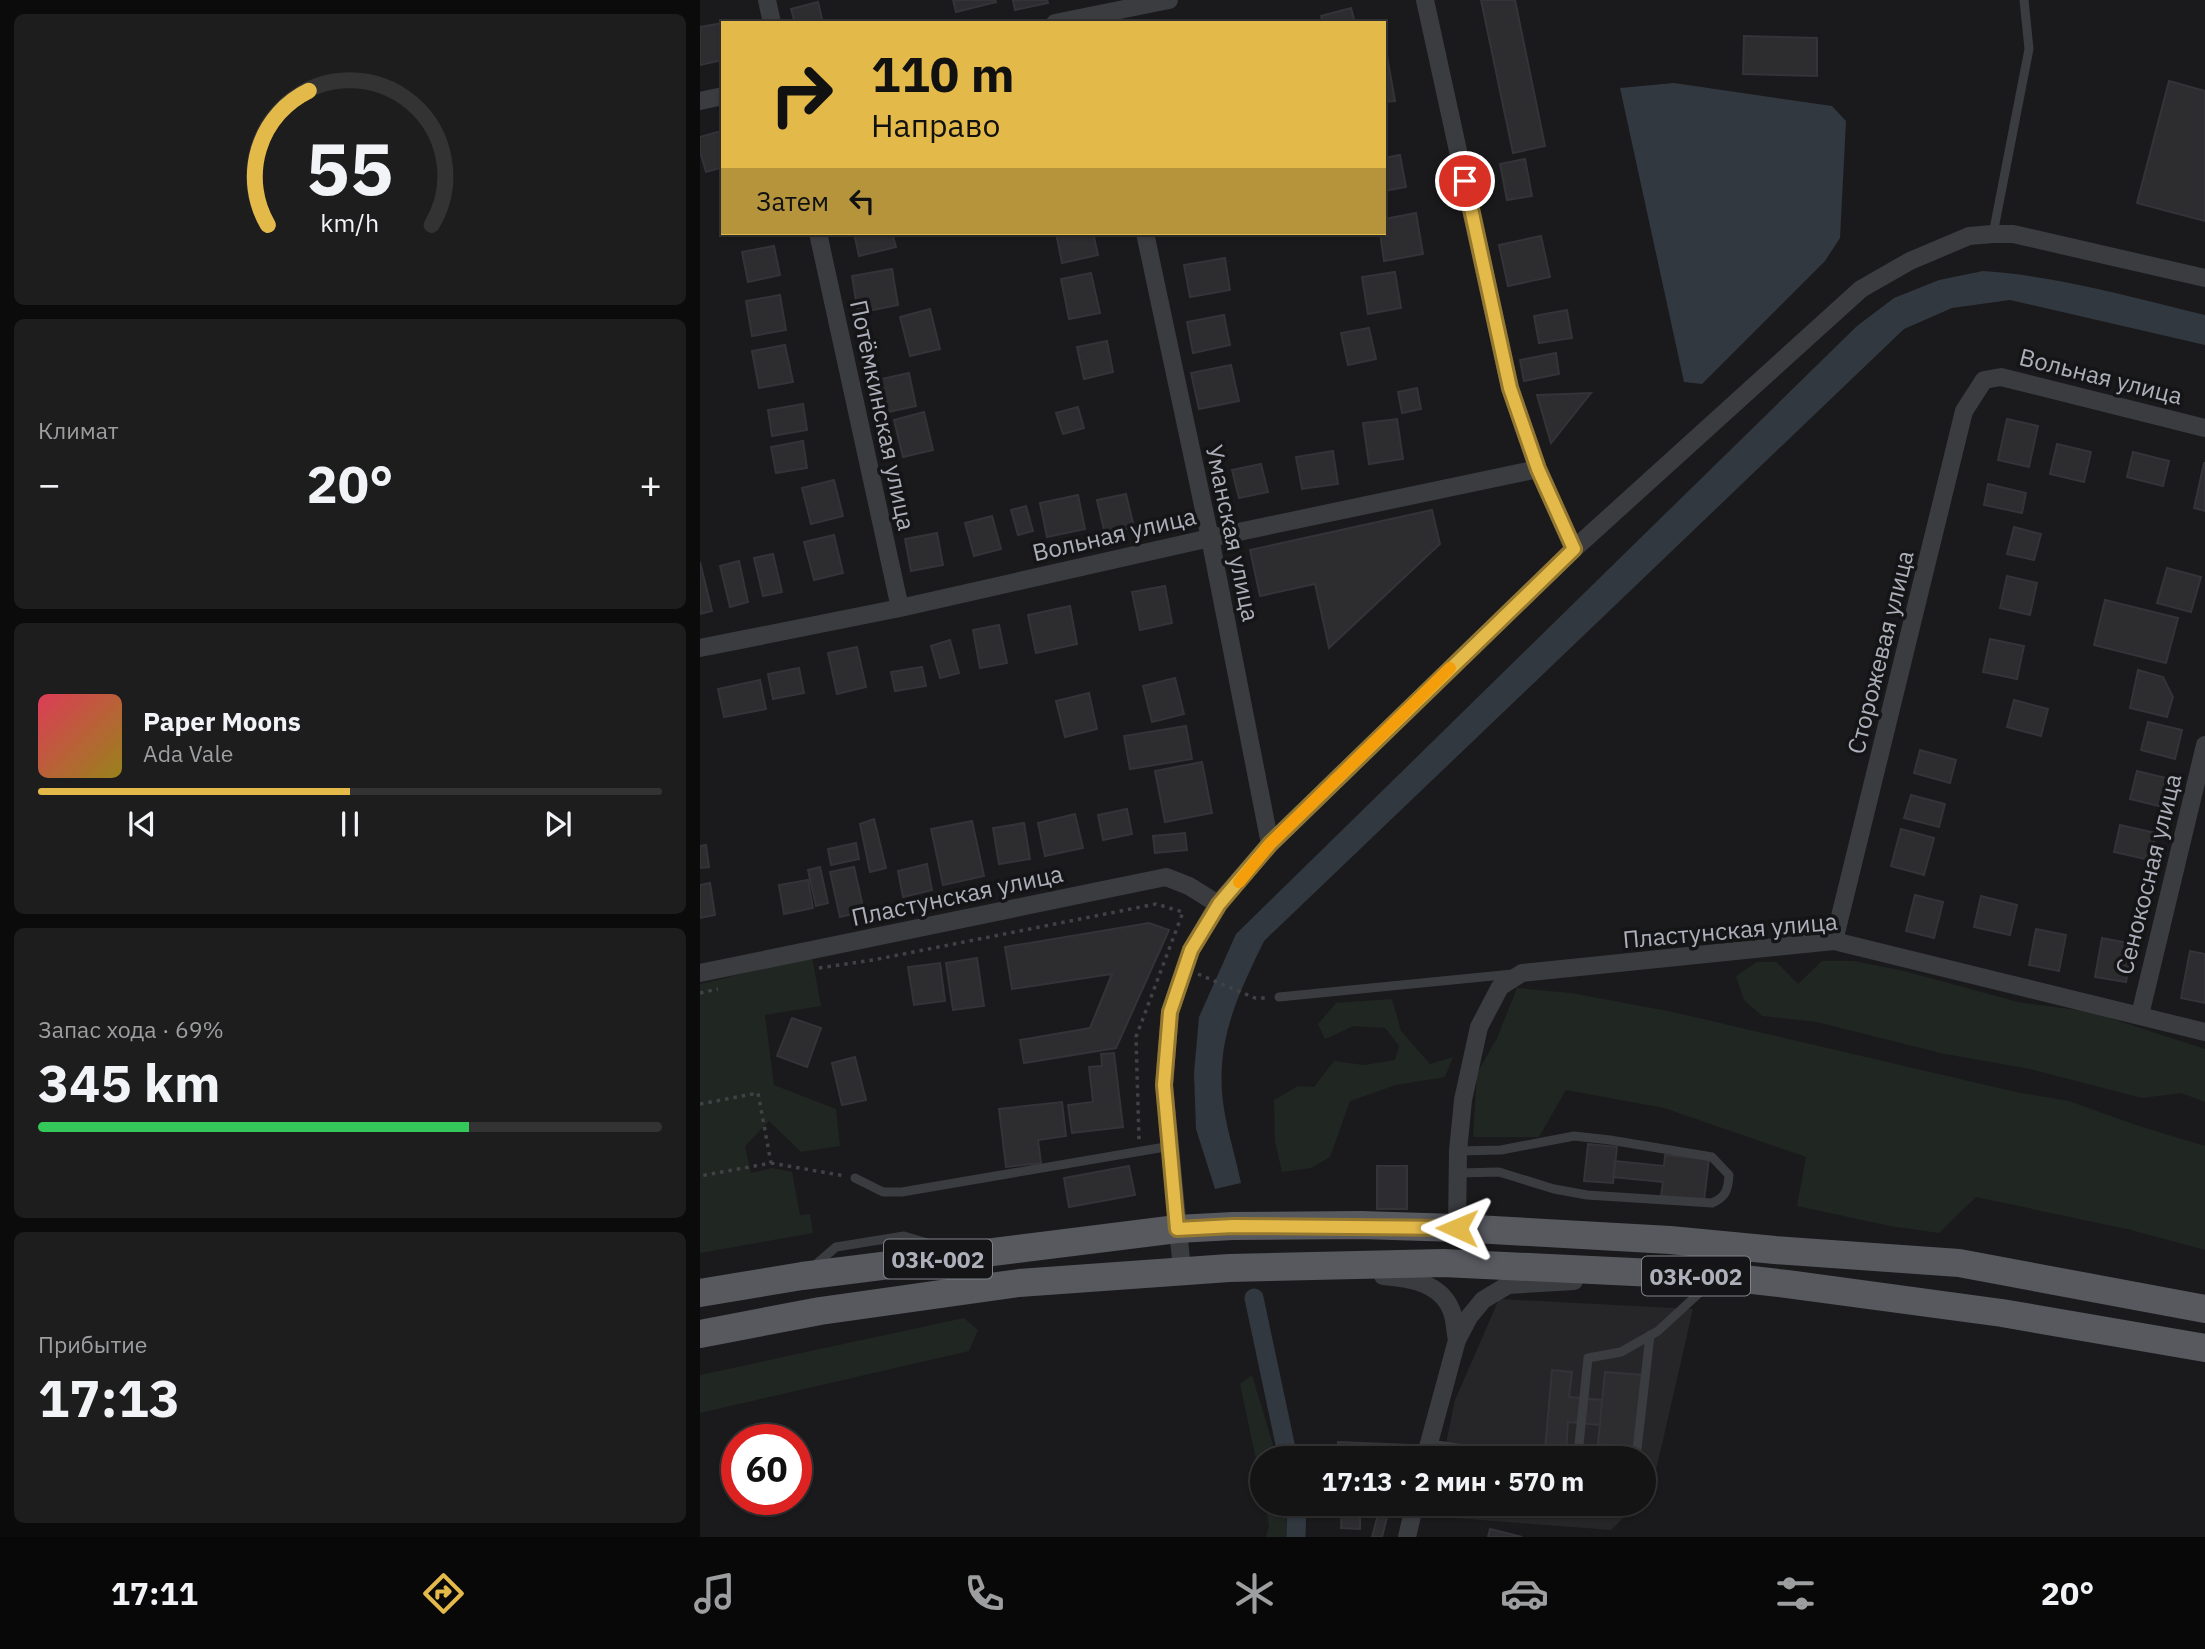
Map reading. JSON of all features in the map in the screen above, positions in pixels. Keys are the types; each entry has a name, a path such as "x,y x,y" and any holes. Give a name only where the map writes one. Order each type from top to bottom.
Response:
{"main road":[{"name":"03К-002","path":"700,1293 802,1276 1177,1229 1233,1226 1457,1228 1670,1240 1959,1263 2205,1309"},
{"name":"03К-002","path":"700,1334 820,1311 1006,1285 1182,1270 1443,1263 1717,1276 1975,1309 2205,1348"}],"street":[{"path":"767,0 772,21"},
{"path":"1063,21 1097,12 1170,0"},
{"path":"1425,0 1510,388 1538,469 1574,549"},
{"path":"700,101 721,96"},
{"path":"1182,1270 1164,1085 1170,1012 1191,950 1219,904 1270,844 1574,549 1861,289 1910,261 1969,236 2013,234 2205,278"},
{"name":"Потёмкинская улица","path":"818,235 900,608"},
{"name":"Уманская улица","path":"1145,235 1210,538 1270,844"},
{"name":"Вольная улица","path":"1984,380 2001,377 2205,428"},
{"name":"Сторожевая улица","path":"1834,941 1964,411 1984,380"},
{"name":"Вольная улица","path":"700,648 900,608 1210,538 1538,469"},
{"name":"Сенокосная улица","path":"2140,1015 2205,745"},
{"name":"Пластунская улица","path":"700,973 1166,877 1189,886 1219,904"},
{"name":"Пластунская улица","path":"1522,973 1834,941 2205,1032"},
{"path":"1457,1228 1458,1151 1464,1100 1479,1027 1500,987 1522,973"},
{"path":"1292,1265 1410,1278 1441,1293 1452,1312 1457,1340"},
{"path":"1428,1446 1457,1340 1469,1317 1483,1300 1508,1285 1579,1280 1627,1273"},
{"path":"1407,1537 1412,1516"}],"lane":[{"path":"1993,234 2029,49 2024,0"},
{"path":"1279,997 1522,973"},
{"path":"1456,1173 1499,1172 1554,1189 1587,1195 1712,1203 1728,1192 1729,1175 1712,1157 1610,1139 1574,1136 1501,1150 1458,1151"},
{"path":"855,1178 883,1192 902,1192 1171,1146"},
{"path":"1579,1446 1588,1358 1621,1352 1658,1331 1717,1276"},
{"path":"1637,1446 1650,1335"}],"path":[{"path":"807,970 873,960 1156,905 1183,912 1136,1037 1139,1151"},
{"path":"1212,981 1255,998 1279,997"},
{"path":"700,993 727,987"},
{"path":"700,1104 758,1093 771,1163"},
{"path":"700,1176 771,1163 855,1178"}],"shaded area":[{"path":"1674,83 1832,106 1846,121 1840,238 1825,261 1702,384 1684,382 1620,88"},
{"path":"1983,271 2067,282 2205,315 2205,345 2010,300 1952,308 1904,329 1264,941 1232,1014 1222,1071 1223,1103 1241,1183 1215,1189 1196,1129 1194,1073 1199,1017 1236,934 1857,326 1894,298 1939,280"},
{"path":"812,957 821,1006 765,1015 774,1085 836,1109 840,1146 801,1152 769,1121 745,1146 751,1173 772,1168 792,1172 800,1215 810,1214 813,1233 700,1253 700,984"},
{"path":"1822,961 1854,961 1904,971 2018,1002 2091,1012 2205,1049 2205,1102 2181,1093 2142,1098 2030,1069 1945,1054 1817,1022 1762,1016 1744,1000 1736,976 1757,962 1776,962 1798,984"},
{"path":"1517,988 1571,993 1673,1012 2016,1092 2069,1101 2205,1146 2205,1250 2131,1230 1976,1197 1939,1233 1890,1226 1797,1206 1806,1157 1664,1108 1566,1090 1539,1137 1473,1137 1477,1073 1497,1038"},
{"path":"1392,999 1401,1031 1430,1064 1453,1057 1445,1077 1396,1085 1350,1101 1330,1157 1311,1168 1282,1172 1275,1142 1274,1100 1298,1086 1314,1087 1334,1061 1364,1065 1395,1060 1399,1046 1385,1028 1354,1026 1325,1039 1318,1024 1336,1003"},
{"path":"1499,1299 1693,1309 1656,1470 1656,1446 1445,1446 1455,1400"},
{"path":"964,1318 978,1330 969,1351 700,1413 700,1375"},
{"path":"1252,1375 1273,1446 1253,1446 1240,1384"},
{"path":"1267,1516 1286,1516 1287,1537 1266,1537 1269,1526"},
{"path":"1430,1516 1625,1516 1611,1530"}],"building":[{"path":"953,0 995,0 996,2 956,12"},
{"path":"1013,0 1047,0 1048,3 1015,10"},
{"path":"1481,0 1515,0 1545,146 1513,153"},
{"path":"818,2 823,21 794,21 791,9"},
{"path":"1351,8 1354,21 1322,21 1321,16"},
{"path":"721,23 721,60 700,65 700,27"},
{"path":"1744,36 1817,38 1817,76 1743,74"},
{"path":"1386,56 1387,56 1395,101 1386,102"},
{"path":"2169,81 2205,91 2205,221 2137,203"},
{"path":"721,131 721,168 706,172 700,151 700,137"},
{"path":"1400,155 1406,187 1386,191 1386,158"},
{"path":"1525,159 1532,196 1507,200 1500,164"},
{"path":"1416,213 1423,254 1384,261 1380,235 1386,235 1386,219"},
{"path":"854,235 893,235 896,247 859,256"},
{"path":"1056,235 1093,235 1098,255 1062,263"},
{"path":"1541,236 1550,277 1508,286 1499,245"},
{"path":"774,246 780,275 748,282 742,252"},
{"path":"1225,258 1230,290 1190,297 1184,265"},
{"path":"892,269 898,305 858,313 852,276"},
{"path":"1395,272 1401,308 1368,314 1362,277"},
{"path":"1091,273 1100,313 1069,319 1061,279"},
{"path":"780,295 786,330 752,336 746,301"},
{"path":"930,309 940,349 910,356 900,317"},
{"path":"1567,310 1572,338 1539,343 1534,316"},
{"path":"1224,315 1230,345 1193,353 1187,322"},
{"path":"1369,328 1376,359 1348,365 1341,333"},
{"path":"1107,341 1113,372 1084,379 1077,347"},
{"path":"785,345 793,382 759,388 752,351"},
{"path":"1556,353 1559,374 1524,381 1520,360"},
{"path":"1231,365 1239,401 1199,409 1191,373"},
{"path":"909,373 916,406 884,413 877,380"},
{"path":"1417,388 1421,409 1402,413 1398,392"},
{"path":"1591,393 1551,443 1537,395"},
{"path":"803,404 807,430 772,436 768,410"},
{"path":"1078,407 1084,428 1063,434 1056,413"},
{"path":"924,412 933,450 903,457 894,420"},
{"path":"1397,419 1403,459 1369,464 1363,423"},
{"path":"2007,419 2038,426 2029,467 1998,460"},
{"path":"803,441 807,468 776,473 771,447"},
{"path":"2057,444 2091,452 2084,482 2050,474"},
{"path":"1333,451 1338,484 1302,489 1296,457"},
{"path":"2133,452 2169,461 2163,486 2127,477"},
{"path":"2205,463 2205,511 2194,508"},
{"path":"1261,464 1268,492 1239,498 1232,470"},
{"path":"834,480 843,516 811,524 802,488"},
{"path":"1988,484 2026,493 2022,513 1984,505"},
{"path":"1126,494 1134,527 1105,534 1097,500"},
{"path":"1078,495 1085,529 1047,537 1040,503"},
{"path":"1026,506 1033,531 1018,535 1011,510"},
{"path":"1432,510 1440,544 1329,648 1315,584 1260,596 1250,550"},
{"path":"992,516 1001,549 974,556 965,523"},
{"path":"2014,527 2041,534 2034,560 2007,554"},
{"path":"937,533 943,565 911,571 905,539"},
{"path":"834,535 843,573 814,580 804,542"},
{"path":"773,554 782,592 763,596 754,558"},
{"path":"739,561 748,602 730,607 720,566"},
{"path":"700,562 712,611 700,614"},
{"path":"2167,568 2201,577 2191,612 2157,603"},
{"path":"2007,576 2037,583 2030,615 2000,608"},
{"path":"1165,586 1172,623 1140,630 1132,592"},
{"path":"2105,600 2178,618 2166,663 2094,645"},
{"path":"1070,606 1077,644 1036,653 1028,615"},
{"path":"999,625 1007,663 980,668 973,630"},
{"path":"1990,639 2024,646 2017,679 1983,672"},
{"path":"950,640 959,673 940,678 931,646"},
{"path":"857,647 866,687 837,694 828,653"},
{"path":"922,667 926,686 895,691 891,672"},
{"path":"799,668 804,693 773,699 768,674"},
{"path":"2138,670 2163,677 2173,697 2167,717 2130,708"},
{"path":"1175,678 1184,714 1152,722 1143,686"},
{"path":"760,680 766,709 724,717 718,689"},
{"path":"1089,693 1097,729 1065,737 1056,701"},
{"path":"2014,700 2048,709 2041,736 2007,727"},
{"path":"2148,722 2182,730 2175,759 2141,750"},
{"path":"1186,726 1192,759 1130,769 1124,736"},
{"path":"1920,750 1956,760 1950,783 1914,773"},
{"path":"1202,762 1212,813 1165,822 1155,771"},
{"path":"2137,771 2170,779 2163,807 2130,799"},
{"path":"1911,795 1945,804 1939,827 1904,818"},
{"path":"1127,809 1132,834 1103,840 1098,815"},
{"path":"1075,814 1083,848 1045,856 1038,823"},
{"path":"874,819 886,868 870,872 860,824"},
{"path":"972,821 984,876 943,885 931,829"},
{"path":"1024,823 1030,859 999,864 993,828"},
{"path":"2120,825 2156,833 2150,860 2114,852"},
{"path":"1901,829 1934,838 1924,875 1891,866"},
{"path":"1185,833 1187,850 1155,853 1153,836"},
{"path":"856,843 859,859 831,865 828,849"},
{"path":"706,845 709,867 700,868 700,846"},
{"path":"927,864 932,890 903,897 898,871"},
{"path":"820,867 828,903 816,906 808,870"},
{"path":"854,867 864,911 840,917 830,872"},
{"path":"808,880 813,908 784,914 779,885"},
{"path":"710,883 715,915 700,918 700,885"},
{"path":"1915,895 1943,902 1934,938 1906,931"},
{"path":"1981,896 2017,905 2010,935 1974,927"},
{"path":"1149,923 1169,930 1116,1048 1024,1063 1020,1040 1090,1028 1112,974 1012,989 1005,947"},
{"path":"2036,929 2066,935 2059,971 2029,965"},
{"path":"2102,938 2133,944 2126,982 2095,977"},
{"path":"2190,951 2205,954 2205,1003 2181,998"},
{"path":"977,958 984,1006 953,1010 946,963"},
{"path":"940,963 945,1001 914,1005 908,967"},
{"path":"792,1018 821,1028 807,1067 777,1056"},
{"path":"1114,1053 1123,1127 1072,1133 1068,1105 1093,1102 1089,1067 1102,1066 1101,1054"},
{"path":"855,1057 866,1100 842,1105 832,1063"},
{"path":"1062,1102 1066,1136 1038,1140 1041,1163 1006,1167 999,1109"},
{"path":"1588,1144 1617,1147 1613,1183 1584,1181"},
{"path":"1665,1155 1709,1159 1704,1201 1661,1196 1663,1182 1613,1177 1615,1161 1664,1166"},
{"path":"1129,1166 1135,1195 1069,1207 1064,1178"},
{"path":"1377,1166 1407,1166 1407,1209 1377,1209"},
{"path":"1552,1370 1572,1372 1569,1397 1602,1400 1600,1425 1568,1422 1566,1446 1545,1446"},
{"path":"1605,1372 1644,1375 1638,1446 1598,1444"},
{"path":"1338,1442 1410,1445 1410,1446 1338,1446"},
{"path":"1341,1516 1360,1516 1360,1529 1341,1528"},
{"path":"1378,1516 1387,1516 1382,1537 1372,1537"},
{"path":"1490,1529 1522,1537 1488,1537"}],"waterway":[{"path":"1254,1298 1285,1446"},
{"path":"1296,1537 1297,1516"}],"slow traffic":[{"path":"1239,882 1270,844 1450,668"}],"route":[{"path":"1457,1228 1233,1226 1177,1229 1164,1085 1170,1012 1191,950 1219,904 1270,844 1574,549 1538,469 1510,388 1465,181"}]}
